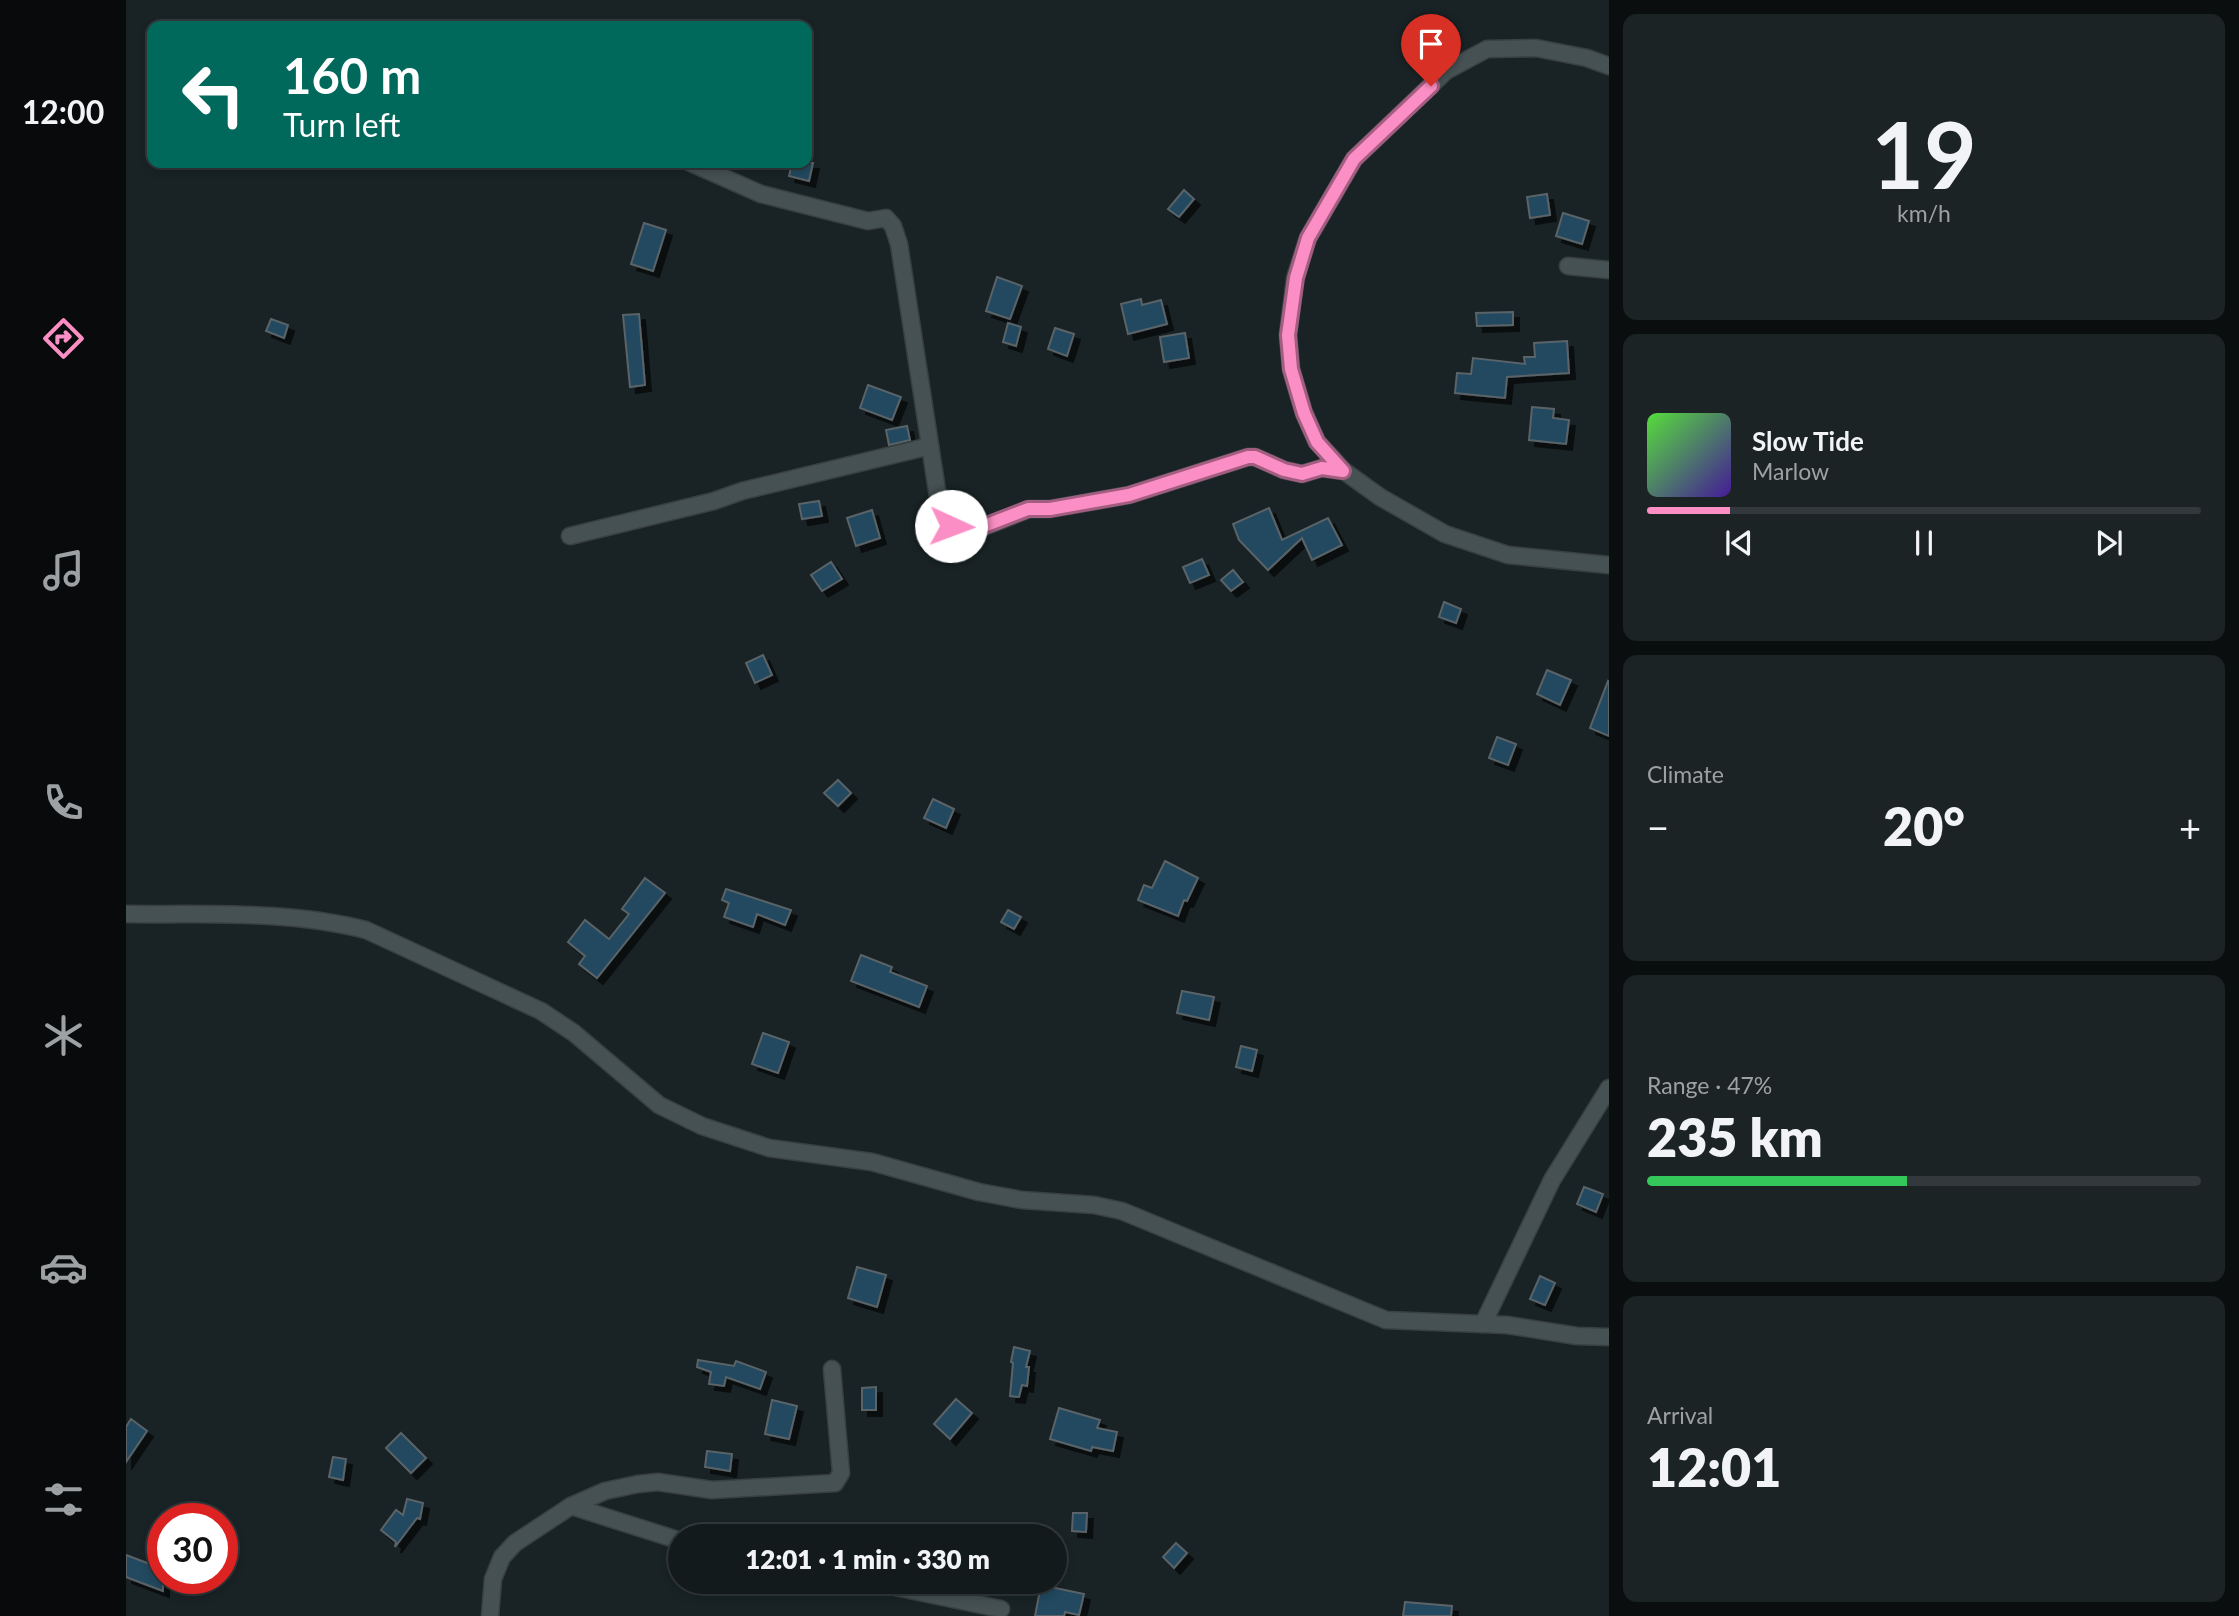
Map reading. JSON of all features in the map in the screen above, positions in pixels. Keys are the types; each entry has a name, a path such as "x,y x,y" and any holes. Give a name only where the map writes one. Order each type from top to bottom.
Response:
{"street":[{"path":"1609,66 1587,58 1536,48 1487,49 1446,71 1354,159 1308,238 1296,278 1288,335 1291,369 1304,413 1317,442 1343,471 1380,497 1445,534 1508,555 1609,565"},
{"path":"702,168 761,194 868,221 886,218 892,226 899,243 940,510 951,526 961,532 979,529 1028,509 1050,509 1129,495 1248,457 1255,457 1284,470 1302,474 1322,468 1343,471"},
{"path":"1568,266 1609,270"},
{"path":"570,536 930,446"},
{"path":"126,914 249,916 337,922 366,930 541,1011 574,1033 659,1105 702,1126 769,1148 872,1162 1022,1200 1094,1205 1122,1211 1386,1320 1507,1325 1577,1336 1609,1337"},
{"path":"1483,1324 1552,1180 1609,1088"},
{"path":"490,1616 493,1579 502,1558 515,1543 571,1506 605,1491 658,1482 712,1490 835,1483 841,1473 832,1369"},
{"path":"571,1506 668,1537"},
{"path":"929,1594 1001,1609"}],"building":[{"path":"791,168 812,168 809,181 789,176"},
{"path":"1184,190 1194,199 1179,217 1168,209"},
{"path":"1547,194 1550,215 1530,218 1527,197"},
{"path":"1563,213 1589,221 1582,244 1556,236"},
{"path":"644,223 666,230 653,271 631,264"},
{"path":"997,277 1022,286 1010,319 986,311"},
{"path":"1141,299 1142,305 1161,300 1167,324 1128,334 1121,304"},
{"path":"1513,312 1513,325 1477,326 1476,313"},
{"path":"639,314 645,385 630,387 623,315"},
{"path":"271,319 288,325 284,338 266,331"},
{"path":"1008,323 1021,327 1016,346 1003,342"},
{"path":"1055,328 1074,334 1067,356 1048,349"},
{"path":"1185,333 1189,358 1164,362 1160,337"},
{"path":"1567,341 1569,373 1507,377 1505,398 1455,393 1457,373 1471,374 1473,358 1525,364 1524,357 1535,357 1534,343"},
{"path":"868,385 901,397 892,420 860,408"},
{"path":"1532,407 1554,409 1553,418 1569,420 1566,444 1529,440"},
{"path":"907,426 910,440 889,445 886,430"},
{"path":"819,501 822,516 802,519 799,504"},
{"path":"1269,508 1282,540 1328,518 1342,545 1312,560 1302,538 1268,570 1239,540 1233,524"},
{"path":"872,510 880,538 856,546 847,518"},
{"path":"1202,559 1209,575 1190,583 1183,567"},
{"path":"831,562 842,579 822,591 811,575"},
{"path":"1233,570 1243,582 1231,591 1221,580"},
{"path":"1444,602 1461,609 1456,623 1439,617"},
{"path":"763,655 772,675 755,683 746,663"},
{"path":"1547,670 1571,680 1560,705 1537,694"},
{"path":"1609,682 1609,736 1590,728"},
{"path":"1497,737 1516,744 1508,765 1489,758"},
{"path":"838,780 851,793 838,806 824,793"},
{"path":"933,799 954,809 946,828 924,818"},
{"path":"1165,861 1198,878 1187,901 1184,900 1178,916 1138,900 1144,885 1152,888"},
{"path":"645,878 665,893 597,978 579,964 585,956 568,942 585,920 609,939 629,914 622,909"},
{"path":"726,889 791,910 785,925 757,914 753,927 724,917 729,903 722,900"},
{"path":"1008,910 1021,917 1014,929 1001,922"},
{"path":"861,955 892,967 890,972 927,986 919,1007 851,981"},
{"path":"1182,991 1214,997 1209,1020 1177,1013"},
{"path":"763,1033 789,1042 778,1073 752,1064"},
{"path":"1241,1046 1257,1050 1252,1071 1236,1067"},
{"path":"1584,1187 1603,1194 1596,1212 1577,1204"},
{"path":"857,1267 886,1275 877,1307 848,1298"},
{"path":"1540,1276 1555,1283 1545,1305 1530,1299"},
{"path":"1014,1347 1030,1351 1026,1367 1029,1367 1027,1386 1022,1385 1019,1397 1010,1396"},
{"path":"698,1360 734,1366 736,1361 766,1372 760,1389 726,1377 724,1386 709,1384 711,1372 697,1367"},
{"path":"876,1387 876,1410 862,1410 862,1388"},
{"path":"956,1399 972,1413 950,1439 934,1424"},
{"path":"772,1400 797,1406 789,1439 765,1434"},
{"path":"1059,1408 1100,1420 1097,1428 1117,1432 1113,1451 1092,1447 1091,1451 1050,1439"},
{"path":"131,1419 147,1431 126,1462 126,1427"},
{"path":"401,1433 426,1458 411,1473 386,1448"},
{"path":"707,1451 732,1454 730,1471 705,1467"},
{"path":"333,1457 346,1459 343,1480 329,1477"},
{"path":"407,1499 423,1503 420,1519 417,1518 395,1547 396,1542 381,1530 396,1510 403,1515"},
{"path":"1073,1513 1087,1513 1086,1532 1072,1531"},
{"path":"1176,1543 1187,1553 1174,1568 1163,1557"},
{"path":"126,1555 147,1563 147,1585 126,1577"},
{"path":"1067,1590 1084,1594 1079,1615 1065,1612 1064,1616 1035,1616 1039,1594 1067,1594"},
{"path":"1405,1602 1452,1606 1451,1616 1403,1616"}],"route":[{"path":"951,526 966,533 1028,509 1050,509 1129,495 1248,457 1255,457 1293,473 1302,474 1322,468 1343,471 1317,442 1304,413 1291,369 1288,335 1296,278 1308,238 1354,159 1431,86"}]}
